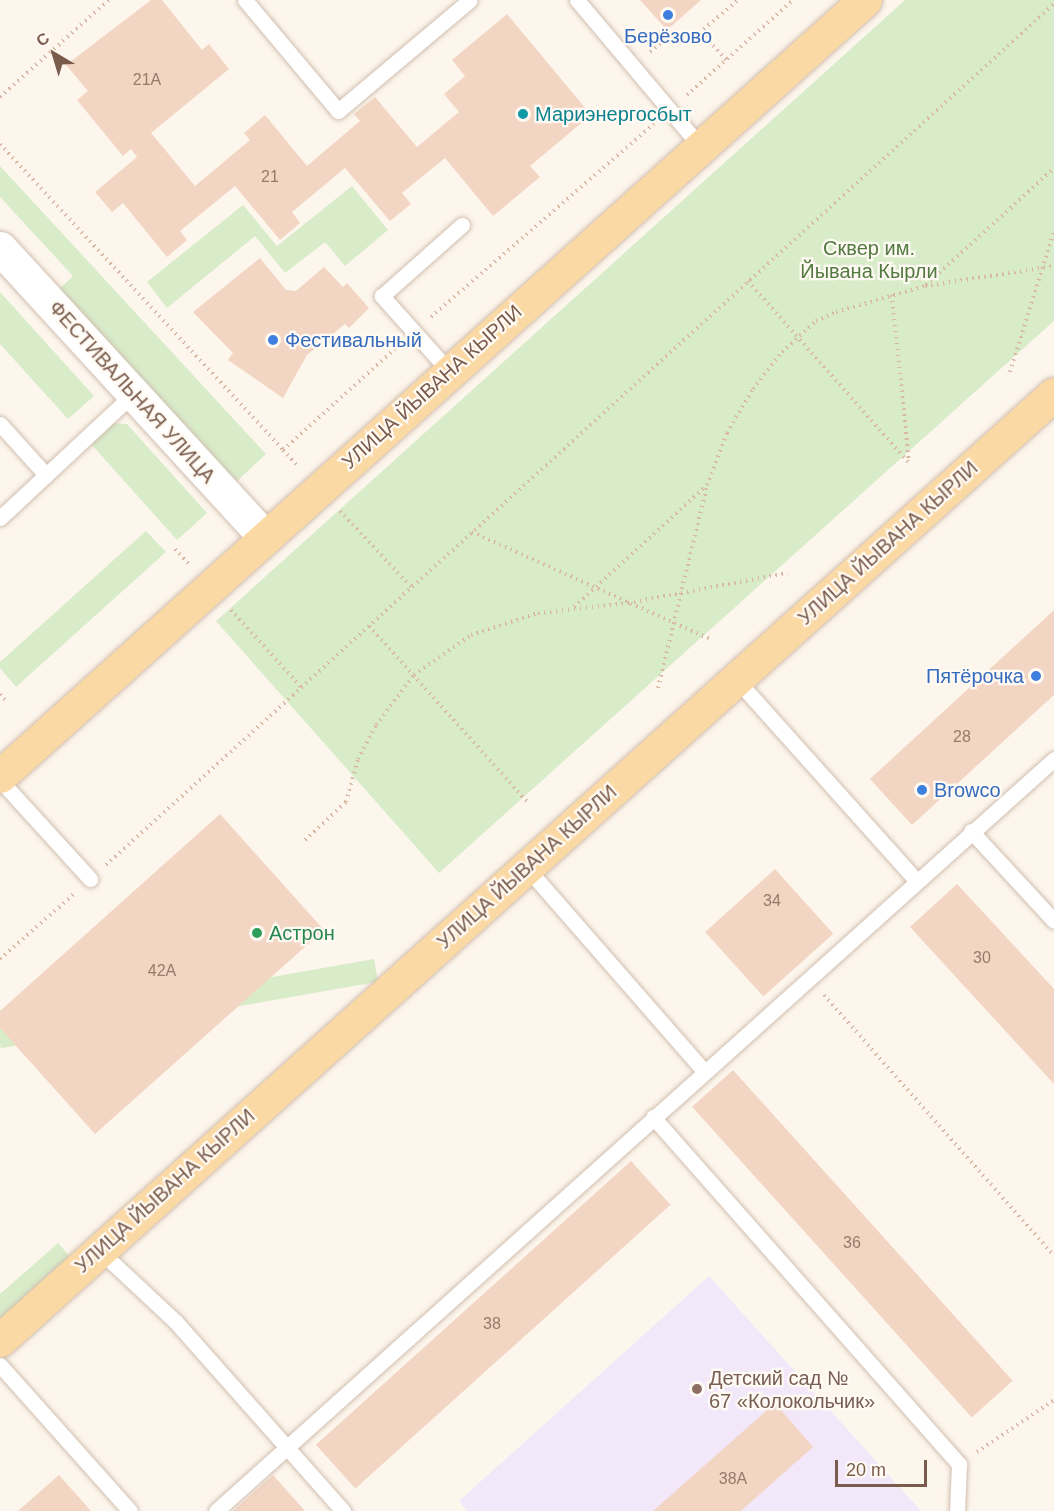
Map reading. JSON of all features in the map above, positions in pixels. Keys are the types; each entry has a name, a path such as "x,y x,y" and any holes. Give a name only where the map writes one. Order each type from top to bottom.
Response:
{"main road":[{"name":"УЛИЦА ЙЫВАНА КЫРЛИ","path":"0,778 264,536 865,0"},
{"name":"УЛИЦА ЙЫВАНА КЫРЛИ","path":"0,1340 1054,394"}],"street":[{"name":"ФЕСТИВАЛЬНАЯ УЛИЦА","path":"0,248 264,536"}],"lane":[{"path":"245,0 338,111 471,0"},
{"path":"577,0 701,147"},
{"path":"449,371 382,296 462,225"},
{"path":"0,518 133,394"},
{"path":"0,424 46,475"},
{"path":"736,679 916,880"},
{"path":"216,1511 916,880 1054,759"},
{"path":"0,778 90,879"},
{"path":"971,831 1054,921"},
{"path":"526,867 704,1071"},
{"path":"653,1117 959,1464 957,1511"},
{"path":"99,1250 175,1321 343,1511"},
{"path":"0,1365 130,1511"}],"path":[{"path":"0,98 109,0"},
{"path":"633,66 669,36 690,41 738,0"},
{"path":"283,450 414,332 793,0"},
{"path":"0,959 1054,4"},
{"path":"701,32 726,60"},
{"path":"0,144 411,587"},
{"path":"925,286 1054,168"},
{"path":"1010,372 1046,268 1054,231"},
{"path":"658,688 707,485 727,433 753,388 798,336 816,321 836,312 892,295 925,286 1054,266"},
{"path":"748,281 909,463 892,295"},
{"path":"574,607 707,485"},
{"path":"472,532 711,640"},
{"path":"175,549 301,687"},
{"path":"305,840 345,802 358,759 371,734 414,675 471,635 502,622 574,607 628,603 681,595 787,573"},
{"path":"369,626 529,804"},
{"path":"0,694 6,701"},
{"path":"808,977 1054,1256"},
{"path":"959,1464 1054,1400"}],"shaded area":[{"name":"Детский сад № 67 «Колокольчик»","path":"709,1276 921,1511 467,1511 459,1501"}],"green space":[{"name":"Сквер им. Йывана Кырли","path":"905,0 1054,0 1054,321 439,873 216,621"},
{"path":"0,166 266,454 235,483 58,290 73,276 0,197"},
{"path":"352,186 388,230 345,266 325,242 285,273 255,236 167,308 147,282 243,205 277,246"},
{"path":"0,292 94,396 68,419 0,344"},
{"path":"111,423 127,424 207,513 177,540 92,445 93,435"},
{"path":"146,531 166,552 16,687 0,668 0,662"},
{"path":"374,959 378,982 1,1048 0,1025"},
{"path":"58,1243 72,1259 0,1321 0,1294"}],"building":[{"path":"151,0 162,0 202,50 209,44 229,69 151,133 195,186 250,140 244,133 265,115 307,166 360,121 354,114 375,97 417,147 459,112 444,94 465,76 452,60 507,14 591,115 530,166 540,177 493,216 445,158 402,193 411,204 390,221 345,168 292,212 300,223 280,240 235,186 180,231 187,240 167,257 123,203 112,212 95,192 137,157 131,149 123,156 77,100 88,91 66,65"},
{"name":"Берёзово","path":"640,0 701,0 667,30"},
{"name":"Фестивальный","path":"260,258 286,290 296,291 324,267 343,287 347,283 369,308 349,328 345,324 307,355 283,398 228,360 233,353 193,312"},
{"path":"1054,610 1054,695 912,825 870,779"},
{"path":"220,814 324,930 95,1134 0,1028 0,1011"},
{"path":"775,869 833,934 763,997 705,932"},
{"path":"957,884 1054,989 1054,1084 910,927"},
{"path":"733,1070 1013,1381 972,1417 692,1107"},
{"path":"631,1161 670,1205 355,1489 316,1445"},
{"path":"775,1403 813,1447 741,1511 653,1511"},
{"path":"59,1475 91,1511 18,1511"},
{"path":"273,1475 305,1511 233,1511"}],"place":[{"name":"Берёзово","path":"668,15"},
{"name":"Мариэнергосбыт","path":"523,114"},
{"name":"Фестивальный","path":"273,340"},
{"name":"Пятёрочка","path":"1036,676"},
{"name":"Browco","path":"922,790"},
{"name":"Астрон","path":"257,933"},
{"name":"Детский сад № 67 «Колокольчик»","path":"697,1389"}]}
